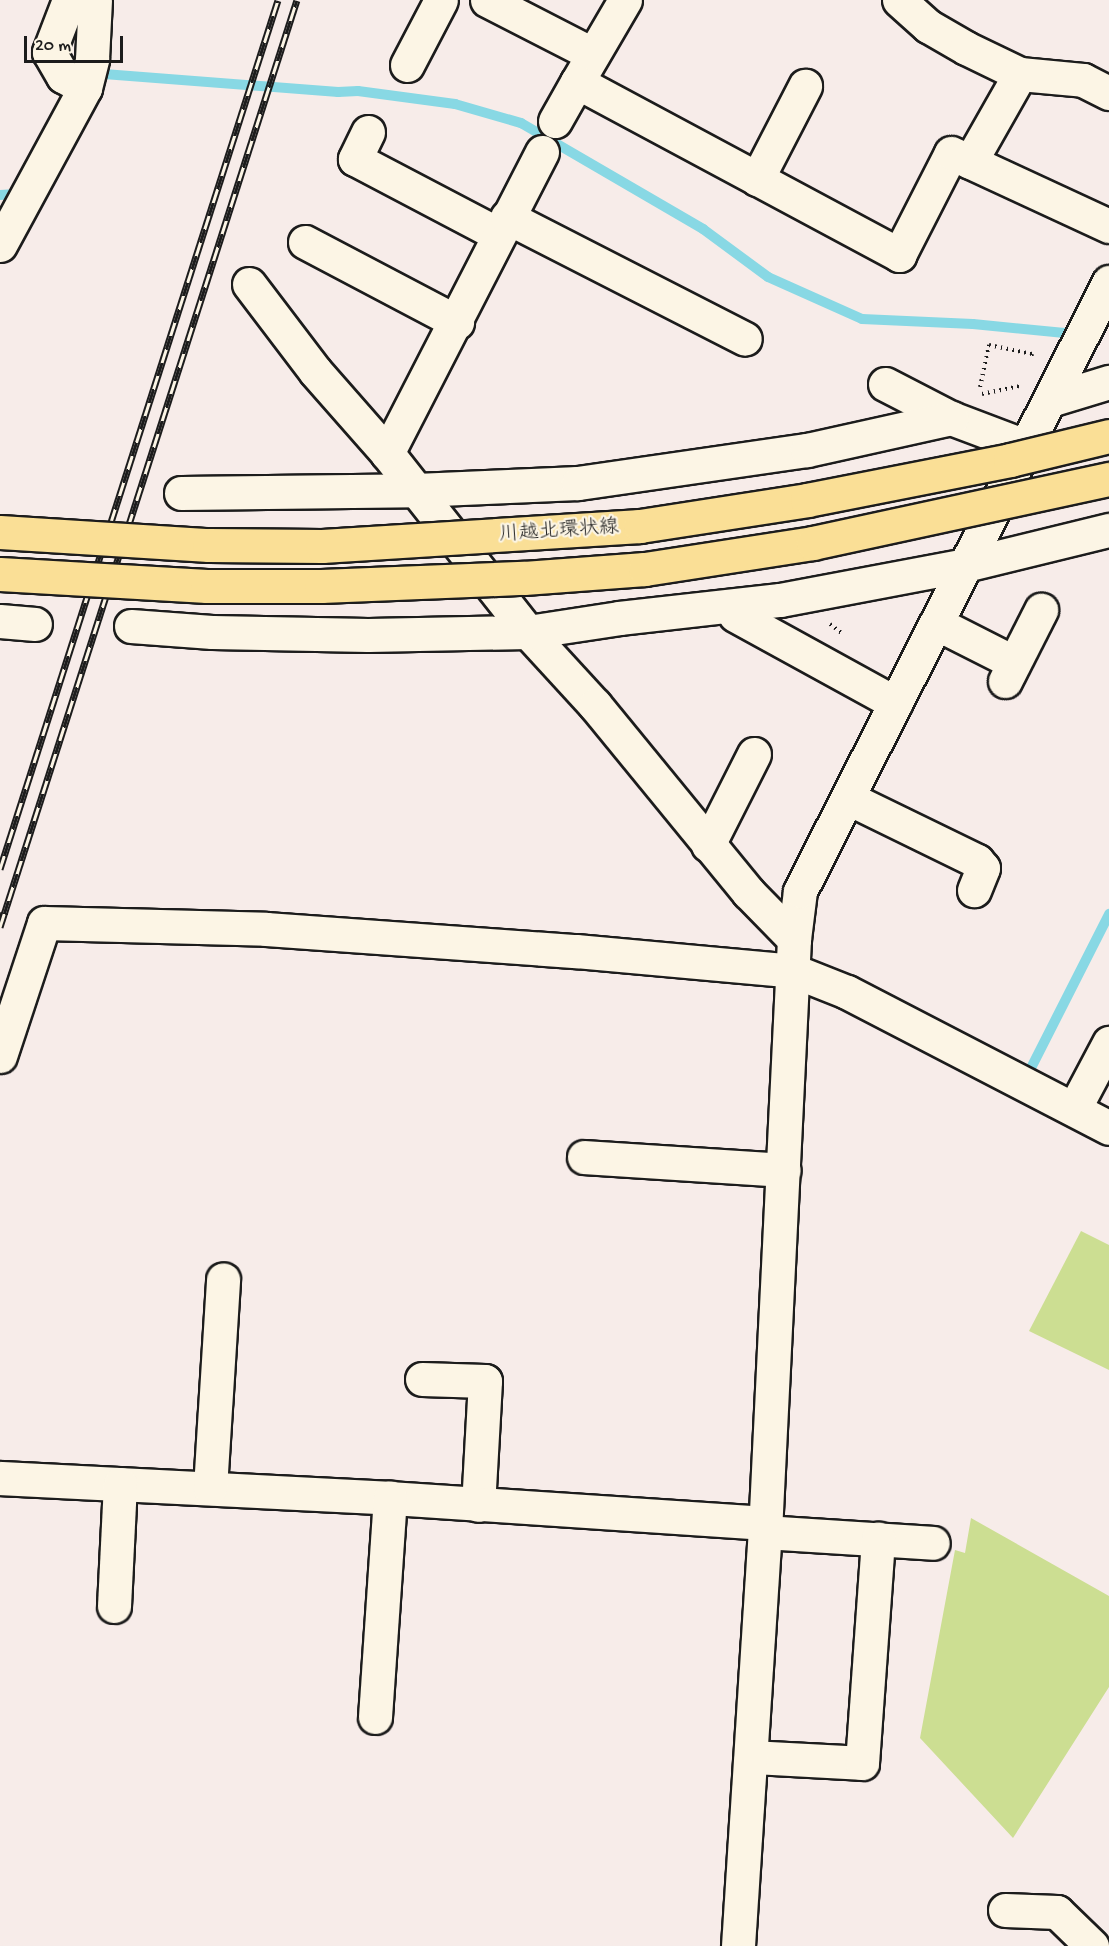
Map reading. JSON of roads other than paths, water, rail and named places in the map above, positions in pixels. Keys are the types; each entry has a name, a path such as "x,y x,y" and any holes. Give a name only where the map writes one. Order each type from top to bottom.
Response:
{"main road":[{"name":"川越北環状線","path":"0,532 209,545 322,546 640,526 807,500 1010,460 1109,436"},
{"path":"0,574 207,586 321,586 524,579 645,569 813,543 1109,480"}],"street":[{"path":"69,0 49,52 63,76 85,88"},
{"path":"0,245 85,88 92,59 95,0"},
{"path":"408,65 441,0"},
{"path":"487,0 585,68 757,179 899,255 951,153 1109,226"},
{"path":"555,121 625,0"},
{"path":"899,0 928,26 966,48 1020,74 1083,80 1109,93"},
{"path":"970,162 1020,74"},
{"path":"757,179 806,86"},
{"path":"369,132 355,159 745,339"},
{"path":"387,453 457,321 542,152"},
{"path":"305,242 457,321"},
{"path":"738,1946 752,1757 794,955 800,891 1026,446 1038,392 1109,282"},
{"path":"249,284 315,370 387,453 528,632 595,705 794,955 847,992 1109,1128"},
{"path":"1038,392 1109,382"},
{"path":"885,384 951,418 1026,446"},
{"path":"181,493 416,490 590,482 807,450 951,418"},
{"path":"131,626 212,632 368,635 528,632 619,618 780,600 965,565 1109,530"},
{"path":"936,623 1008,672 1041,610"},
{"path":"735,615 895,703"},
{"path":"0,621 35,624"},
{"path":"708,845 753,754"},
{"path":"848,798 977,861 983,868 974,890"},
{"path":"0,1056 44,923 266,929 576,951 794,955"},
{"path":"1074,1109 1109,1043"},
{"path":"584,1157 784,1170"},
{"path":"210,1488 223,1279"},
{"path":"422,1379 484,1381 478,1505"},
{"path":"0,1478 592,1510 933,1543"},
{"path":"114,1606 120,1484"},
{"path":"375,1717 390,1498"},
{"path":"752,1757 862,1763 878,1539"},
{"path":"1005,1910 1058,1912 1092,1946"}],"waterway":[{"path":"104,74 338,92 358,91 455,104 521,123 703,229 768,277 862,319 973,324 1065,333"},
{"path":"0,195 16,194 20,188"},
{"path":"1031,1068 1109,914"}],"railway":[{"path":"0,869 278,0"},
{"path":"0,927 297,0"}]}
